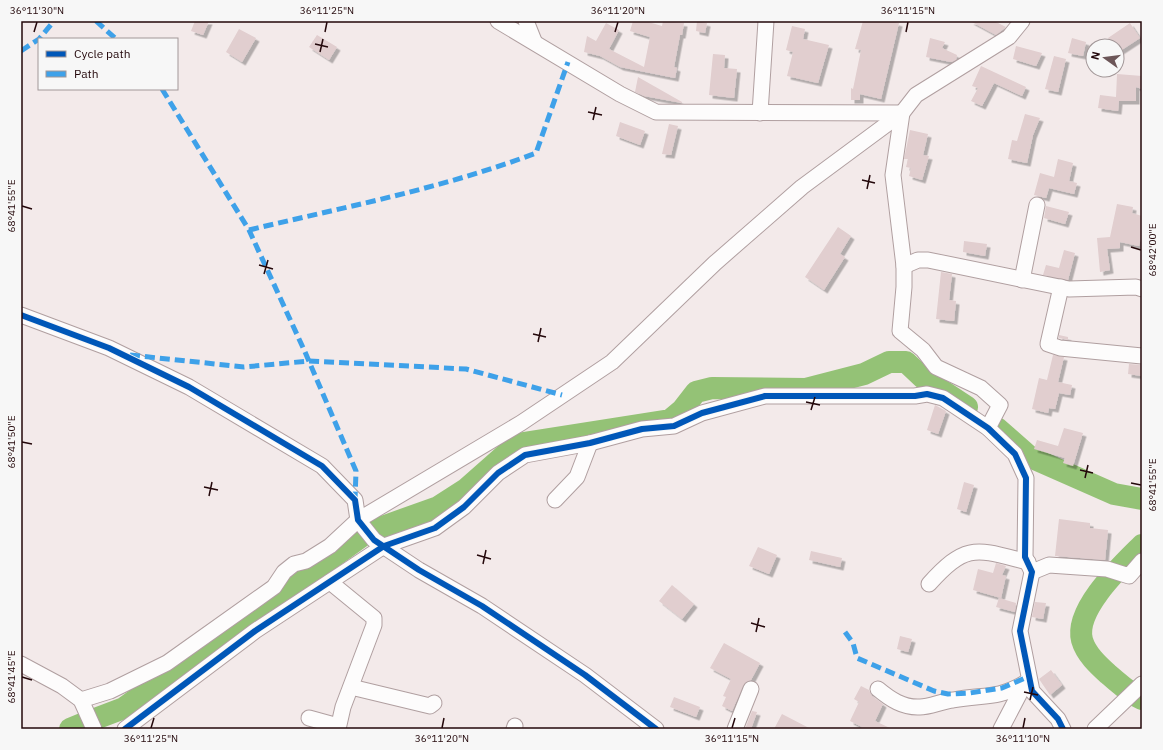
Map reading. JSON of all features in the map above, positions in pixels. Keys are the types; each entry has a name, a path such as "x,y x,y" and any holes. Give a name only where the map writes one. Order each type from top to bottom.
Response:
{"street":[{"path":"498,21 620,94 656,112 902,113"},
{"path":"526,21 534,42"},
{"path":"760,113 766,21"},
{"path":"81,700 110,691 167,663 274,587 284,572 294,564 306,561 330,546 358,520 521,423 612,362 715,263 802,187 902,113 916,96 1009,37 1022,21"},
{"path":"902,113 892,175 904,266 904,287 900,331 923,350 936,367 981,388 1000,405 988,428"},
{"path":"1022,280 1037,205"},
{"path":"904,266 918,260 928,260 1061,287 1096,289 1136,287 1142,289"},
{"path":"1061,287 1048,344 1060,348 1142,356"},
{"path":"21,315 109,348 189,387 322,466 355,500 358,520 374,540 419,570 482,606 579,671 656,729"},
{"path":"125,729 255,631 384,546 435,528 464,507 498,473 525,455 590,443 642,429 674,426 702,413 765,396 908,396 927,394 943,398 988,428 1015,454 1026,478 1025,557 1030,567 1020,631 1027,680 1032,691 1058,720 1063,729"},
{"path":"555,500 577,477 590,443"},
{"path":"929,584 956,558 974,551 1030,567 1049,565 1107,569 1129,576 1142,562"},
{"path":"309,718 338,728 351,686 374,625 374,618 330,582"},
{"path":"21,664 62,686 81,700 94,729"},
{"path":"878,689 891,700 920,707 961,698 992,696 1009,692 1027,680"},
{"path":"1000,729 1027,680"},
{"path":"1095,729 1140,685"},
{"path":"351,686 430,706 434,703"},
{"path":"735,729 751,689"}],"building":[{"path":"195,21 209,21 203,35 191,31"},
{"path":"633,21 645,21 662,26 663,21 684,23 682,35 680,35 674,67 677,68 675,78 620,67 600,56 584,52 587,36 596,41 606,23 619,30 609,49 644,67 650,37 630,31"},
{"path":"697,21 707,23 705,33 696,31"},
{"path":"863,21 891,21 899,23 881,99 860,94 860,100 851,100 851,88 853,89 861,50 855,49"},
{"path":"970,21 994,21 1006,27 996,35"},
{"path":"1130,23 1140,38 1125,48 1125,38 1108,38"},
{"path":"792,26 805,29 803,39 829,45 818,83 787,76 793,52 786,50"},
{"path":"239,29 256,38 242,62 226,52"},
{"path":"317,35 337,47 329,60 309,47"},
{"path":"930,38 945,42 942,48 957,55 956,60 951,62 926,57"},
{"path":"1072,38 1085,42 1083,56 1068,53"},
{"path":"1016,46 1042,53 1036,66 1013,59"},
{"path":"713,54 725,55 724,68 737,69 734,98 709,95"},
{"path":"1054,56 1066,59 1058,92 1045,89"},
{"path":"981,66 1026,87 1022,96 994,83 982,106 971,101 978,88 972,86"},
{"path":"1125,75 1142,76 1142,89 1136,87 1136,101 1119,101 1118,111 1098,108 1100,95 1116,97 1117,78 1125,78"},
{"path":"638,77 682,103 644,96 635,92"},
{"path":"1025,114 1040,118 1033,135 1027,163 1008,159 1012,140 1017,141"},
{"path":"620,122 645,131 640,145 616,136"},
{"path":"669,124 678,126 671,155 662,154"},
{"path":"910,130 928,134 923,155 929,156 922,180 909,176 911,168 906,167 908,159 904,159"},
{"path":"1058,159 1073,163 1069,181 1077,183 1074,194 1049,188 1046,198 1034,195 1040,173 1054,177"},
{"path":"1117,204 1133,207 1132,213 1142,216 1142,233 1139,246 1120,242 1120,248 1107,249 1110,270 1100,272 1097,238 1110,237"},
{"path":"1046,206 1069,212 1065,224 1044,218"},
{"path":"838,227 851,236 840,254 845,257 824,290 805,277"},
{"path":"964,241 987,244 985,256 963,252"},
{"path":"1064,250 1075,253 1068,280 1043,275 1046,265 1059,268"},
{"path":"941,272 952,274 949,300 956,301 954,321 936,319"},
{"path":"1059,335 1068,337 1068,340 1059,338"},
{"path":"1053,355 1064,357 1058,382 1072,385 1070,395 1059,393 1055,409 1049,408 1048,413 1032,409 1039,378 1047,380"},
{"path":"1129,364 1142,365 1142,376 1128,374"},
{"path":"935,405 946,411 938,434 927,430"},
{"path":"1064,428 1083,433 1073,466 1063,463 1065,458 1034,449 1037,440 1058,446"},
{"path":"964,482 974,485 966,512 957,509"},
{"path":"1059,519 1090,523 1090,528 1108,530 1105,560 1055,556"},
{"path":"758,547 777,555 769,574 749,566"},
{"path":"811,551 842,558 840,567 809,560"},
{"path":"996,563 1006,566 1002,575 1006,576 1001,598 973,590 978,569 993,573"},
{"path":"672,585 694,604 682,619 659,601"},
{"path":"999,598 1016,603 1015,612 996,607"},
{"path":"1035,602 1046,603 1043,619 1032,617"},
{"path":"900,636 912,639 908,652 897,649"},
{"path":"724,643 760,663 751,680 746,682 743,686 732,711 722,706 726,697 723,696 731,679 710,668"},
{"path":"1051,670 1062,685 1050,695 1039,679"},
{"path":"861,686 869,690 872,696 883,704 875,721 892,729 861,729 862,727 850,721 859,702 854,699"},
{"path":"674,697 700,707 696,717 670,707"},
{"path":"752,711 757,712 751,729 745,729"},
{"path":"782,714 811,729 774,729"}],"waterway":[{"path":"371,531 438,507 466,489 517,444 670,420 682,410 696,392 712,388 806,389 864,374 889,362 906,362 923,378 967,407"},
{"path":"997,428 1030,457 1114,494 1142,499"},
{"path":"95,719 124,708 362,536"},
{"path":"1142,545 1113,575 1092,601 1085,615 1082,628 1082,640 1086,650 1093,659 1104,671 1124,688 1142,699"},
{"path":"70,729 87,722"}],"marked path":[{"path":"40,38 54,21"},
{"path":"96,21 115,38"},
{"path":"21,51 38,40"},
{"path":"249,230 430,187 466,177 536,153 568,62"},
{"path":"163,90 249,230 305,352 356,471 355,500"},
{"path":"130,355 244,367 309,361 466,369 562,395"},
{"path":"845,632 853,643 857,658 934,691 948,694 970,693 1002,688 1030,676"}],"cycle path":[{"path":"21,315 109,348 189,387 322,466 355,500 358,520 374,540 419,570 482,606 585,675 656,729"},
{"path":"125,729 255,631 384,546 435,528 464,507 498,473 525,455 590,443 642,429 674,426 702,413 765,396 915,396 927,394 943,398 988,428 1015,454 1026,478 1025,557 1032,572 1020,631 1032,691 1058,719 1063,729"}]}
